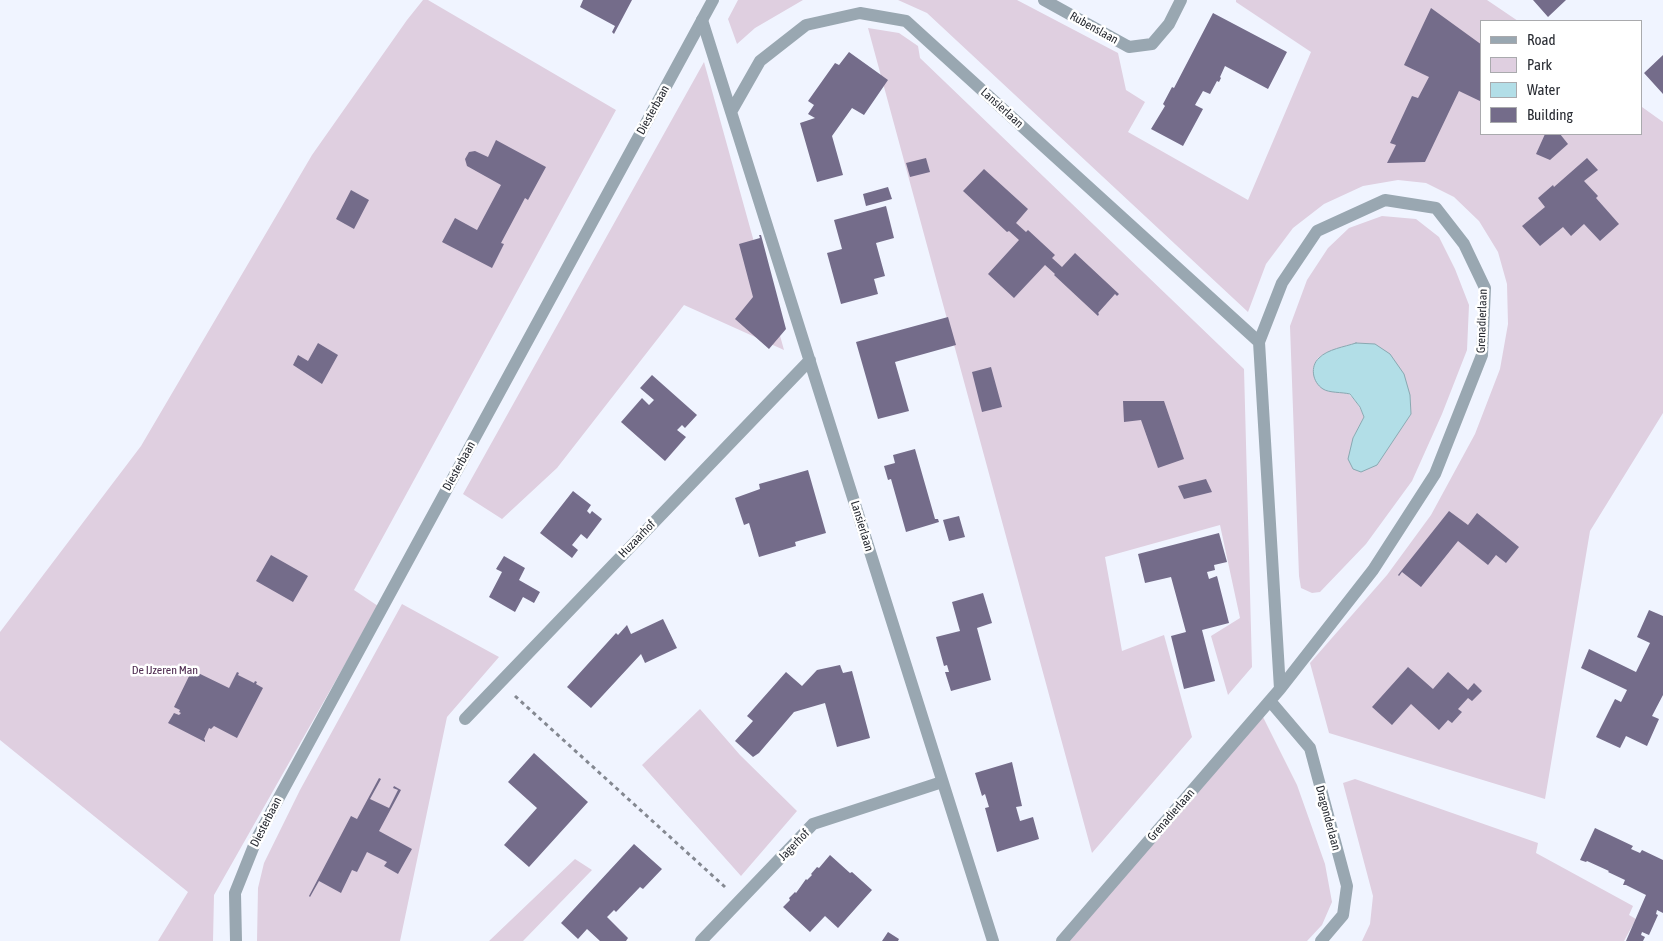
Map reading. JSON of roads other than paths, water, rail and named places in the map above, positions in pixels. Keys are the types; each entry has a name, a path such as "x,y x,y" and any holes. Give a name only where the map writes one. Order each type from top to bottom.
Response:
{"street":[{"name":"Diesterbaan","path":"236,941 235,893 257,838 713,0"},
{"name":"Rubenslaan","path":"1044,0 1129,47 1152,44 1169,24 1181,0"},
{"name":"Lansierlaan","path":"731,112 760,61 806,25 860,13 906,21 1259,342"},
{"name":"Lansierlaan","path":"702,20 993,941"},
{"name":"Grenadierlaan","path":"1062,941 1280,689 1374,570 1436,474 1482,355 1485,288 1464,244 1436,208 1385,200 1316,231 1282,283 1259,342 1280,689"},
{"name":"Huzaarhof","path":"465,719 810,360"},
{"name":"Dragonderlaan","path":"1270,701 1310,748 1347,886 1343,915 1321,941"},
{"name":"Jagerhof","path":"701,941 813,824 942,782"}],"water":[{"path":"1356,343 1375,344 1390,354 1404,374 1410,395 1411,414 1377,465 1361,472 1353,469 1348,459 1353,438 1364,417 1360,407 1350,394 1329,391 1319,386 1313,369 1316,361 1331,350"}],"park label":[{"name":"De IJzeren Man","path":"165,670"}]}
